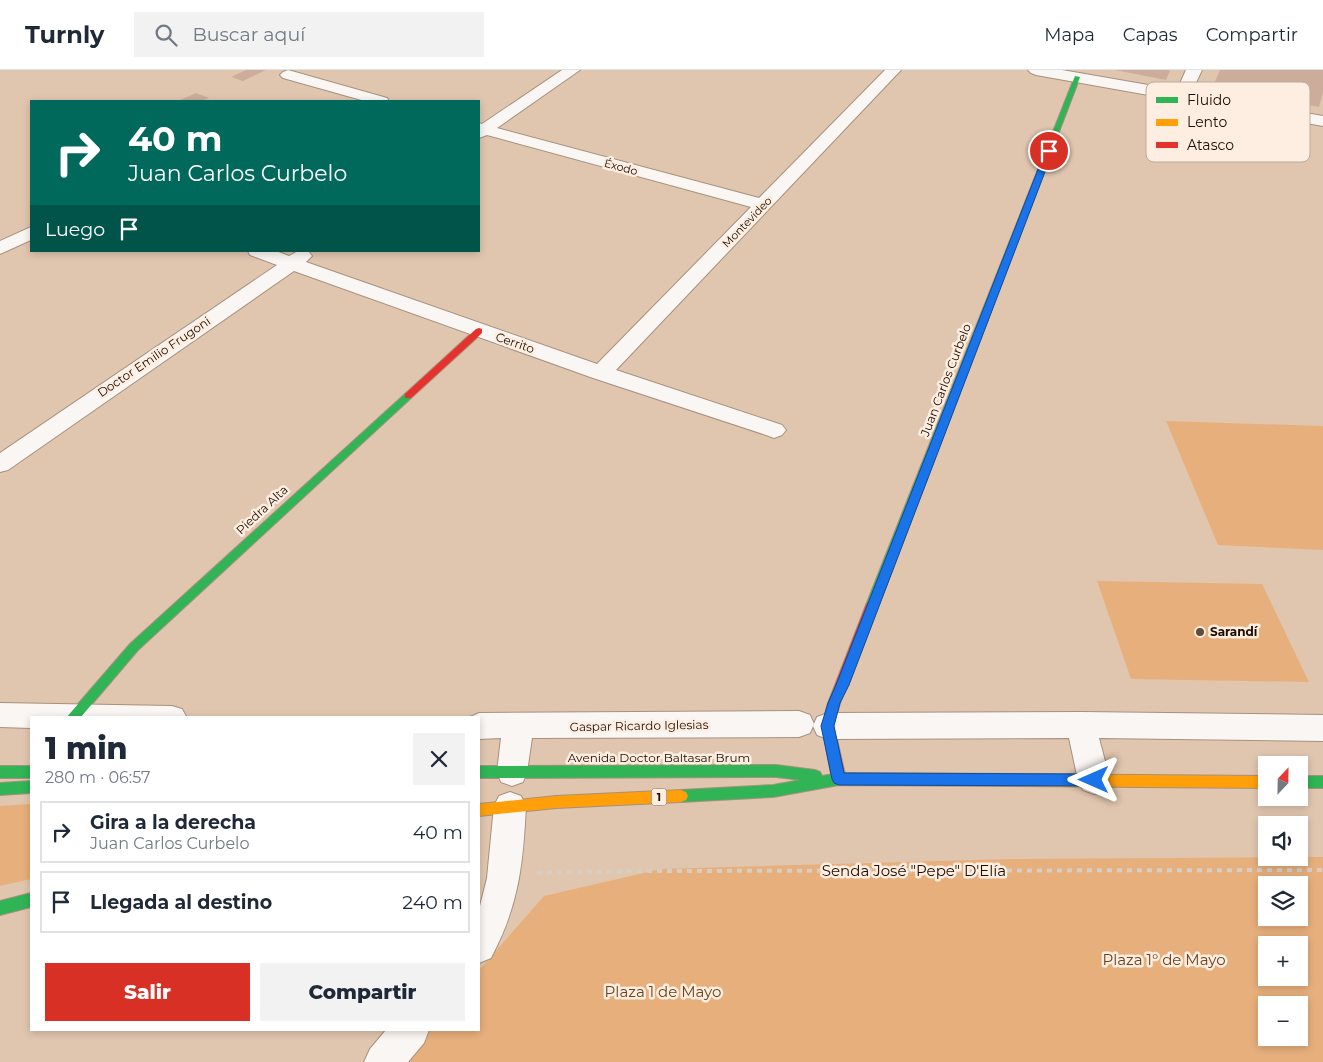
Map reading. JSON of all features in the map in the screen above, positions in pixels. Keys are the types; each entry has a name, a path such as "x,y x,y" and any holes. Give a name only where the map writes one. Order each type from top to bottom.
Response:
{"street":[{"path":"480,130 572,70"},
{"name":"Montevideo","path":"601,373 894,70"},
{"path":"1036,70 1146,89"},
{"path":"1188,82 1194,70"},
{"path":"288,75 377,100"},
{"name":"Juan Carlos Curbelo","path":"839,779 828,726 834,703 843,685 1077,77"},
{"path":"1310,119 1323,121"},
{"name":"Éxodo","path":"480,130 763,205"},
{"path":"0,248 30,233"},
{"name":"Cerrito","path":"264,252 300,257 479,331 774,430"},
{"name":"Doctor Emilio Frugoni","path":"0,464 300,257"},
{"name":"Piedra Alta","path":"73,716 134,647 479,331"},
{"path":"0,715 73,716"},
{"name":"Gaspar Ricardo Iglesias","path":"480,726 799,724"},
{"path":"828,726 1081,725 1323,728"},
{"path":"1081,725 1094,780"},
{"path":"512,772 518,727"},
{"name":"Avenida Doctor Baltasar Brum","path":"480,772 776,770 839,779"},
{"path":"0,772 30,772"},
{"name":"1","path":"494,808 609,799 773,791 839,779 1258,782"},
{"path":"1308,782 1323,782"},
{"path":"0,789 30,787"},
{"path":"480,944 491,926 506,874 494,808"},
{"path":"0,908 30,900"},
{"path":"383,1062 410,1031"}],"path":[{"name":"Senda José \"Pepe\" D'Elía","path":"506,874 643,871 1323,870"}],"green space":[{"path":"1166,421 1323,426 1323,550 1218,545"},
{"name":"Sarandí","path":"1097,581 1262,584 1309,682 1131,679"},
{"path":"30,804 30,879 0,886 0,806"},
{"name":"Plaza 1° de Mayo","path":"1258,857 1258,866 1308,866 1308,857 1323,857 1323,1062 404,1062 430,1031 480,1031 480,969 544,896 661,869 1009,859"}],"building":[{"path":"246,70 266,70 243,81 231,77"},
{"path":"1115,70 1170,70 1166,80"},
{"path":"1220,70 1323,70 1323,92 1319,107 1310,105 1310,82 1215,82"},
{"path":"196,93 209,98 204,100 180,100"}],"traffic: fast":[{"path":"872,605 1077,77"},
{"path":"74,716 134,647 408,396"},
{"path":"480,772 776,771 815,776"},
{"path":"0,772 30,772"},
{"path":"681,796 773,791 839,779 1012,780"},
{"path":"1308,782 1323,782"},
{"path":"0,789 30,787"},
{"path":"0,908 30,900"}],"traffic: slow":[{"path":"1012,780 1258,782"},
{"path":"480,810 556,802 681,796"}],"traffic: jam":[{"path":"408,396 479,331"},
{"path":"839,779 828,726 834,703 872,605"}],"place":[{"name":"Sarandí","path":"1200,632"}],"route":[{"path":"1049,151 843,685 834,703 828,726 839,779 1094,780"}],"park label":[{"name":"Plaza 1 de Mayo","path":"663,992"}]}
